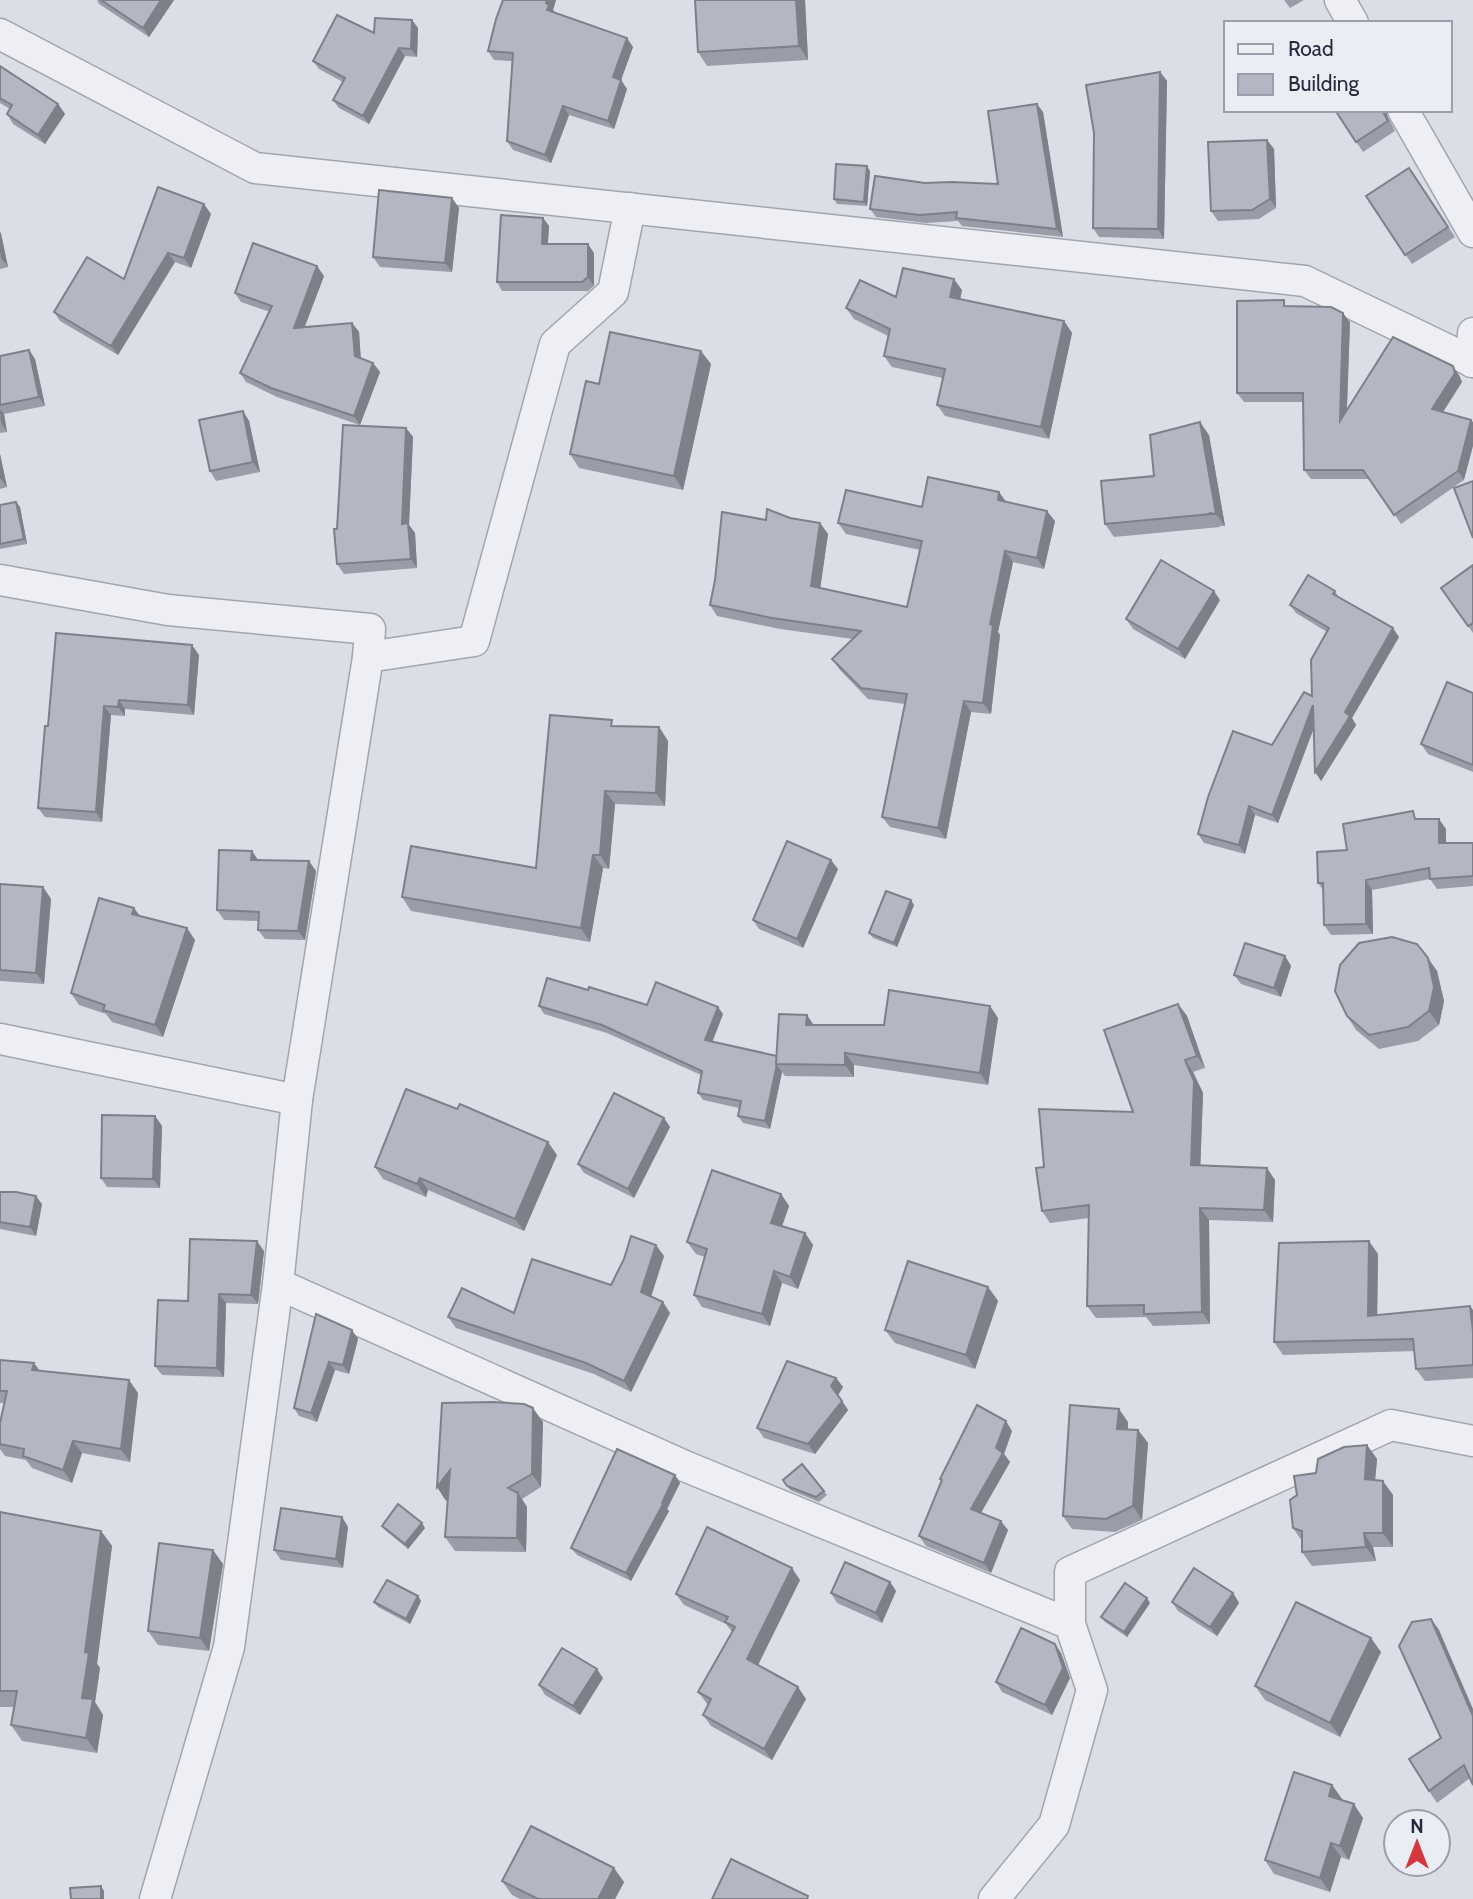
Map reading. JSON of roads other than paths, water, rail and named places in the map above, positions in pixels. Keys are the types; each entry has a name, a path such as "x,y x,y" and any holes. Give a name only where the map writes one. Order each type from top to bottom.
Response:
{"street":[{"path":"1340,0 1352,21"},
{"path":"0,34 255,168 1305,281 1473,352"},
{"path":"1405,112 1473,232"},
{"path":"368,657 474,641 555,344 613,292 630,208"},
{"path":"0,580 168,610 370,629 368,657 297,1100 278,1284 229,1647 155,1899"},
{"path":"0,1038 297,1100"},
{"path":"278,1284 687,1467 1070,1624"},
{"path":"994,1899 1054,1825 1092,1690 1070,1624 1070,1572 1391,1426 1473,1441"}]}
